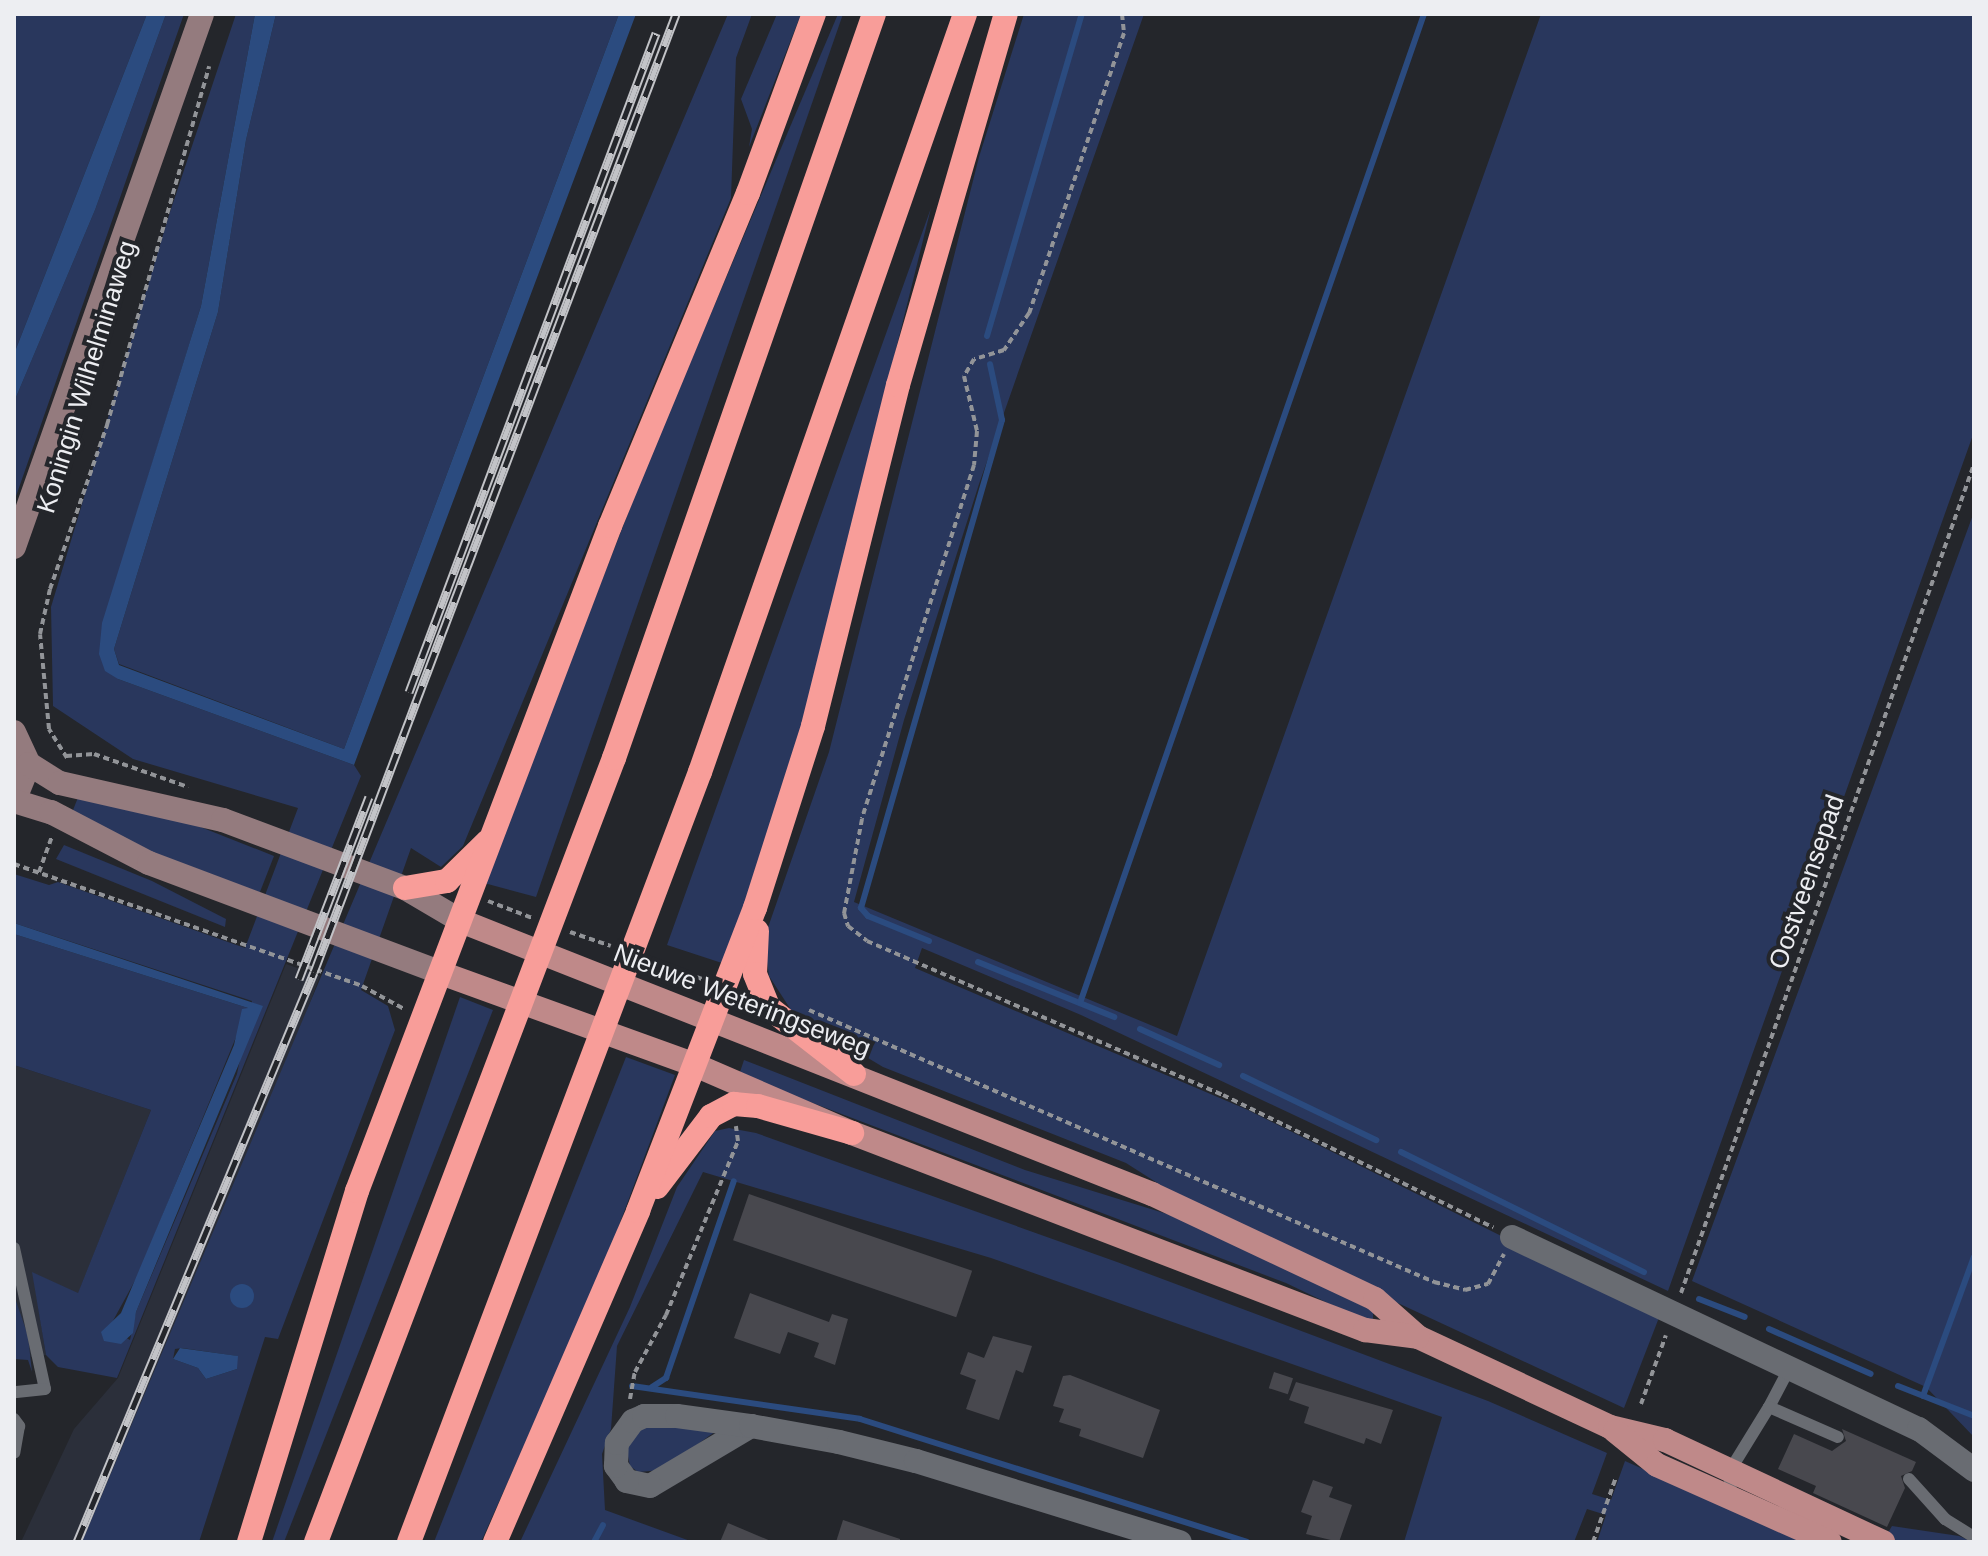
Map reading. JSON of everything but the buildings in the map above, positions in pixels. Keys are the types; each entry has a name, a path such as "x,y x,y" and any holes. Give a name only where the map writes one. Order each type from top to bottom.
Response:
{"highway":[{"path":"249,1542 330,1272 610,526 748,193 814,14"},
{"path":"316,1542 614,758 874,14"},
{"path":"409,1542 705,758 965,14"},
{"path":"495,1542 638,1211 755,908 813,726 898,385 1006,14"},
{"path":"405,888 430,887 454,877 495,834"},
{"path":"755,908 755,974 764,1000 778,1017 854,1074"},
{"path":"638,1211 711,1116 727,1106 758,1106 852,1133"}],"main road":[{"name":"Koningin Wilhelminaweg","path":"14,547 202,14"},
{"path":"14,732 29,764 14,801"},
{"name":"Nieuwe Weteringseweg","path":"29,764 60,783 223,820 405,888 487,933 854,1074 1198,1215 1375,1299 1418,1337 1610,1427 1665,1440 1883,1542"},
{"name":"Nieuwe Weteringseweg","path":"14,801 37,805 149,863 258,906 695,1065 852,1133 1365,1330 1418,1337"},
{"name":"Nieuwe Weteringseweg","path":"1610,1427 1657,1465 1732,1502 1830,1542"}],"street":[{"path":"1512,1237 1672,1320 1790,1367 1919,1429 1974,1470"},
{"path":"751,1426 650,1486 627,1481 616,1466 624,1431 644,1416 751,1426 916,1461 1180,1542"}],"lane":[{"path":"14,1248 45,1389 14,1392"},
{"path":"1732,1502 1729,1472 1790,1367"},
{"path":"1769,1407 1838,1437"},
{"path":"14,1419 19,1426 14,1453"},
{"path":"1909,1479 1945,1519 1974,1537"}],"path":[{"path":"1122,14 1124,33 1029,313 1004,350 974,359 964,376 977,431 974,465 862,819 844,913 848,926 867,941 1223,1095 1512,1237"},
{"name":"Koningin Wilhelminaweg","path":"192,788 94,754 66,756 49,729 40,634 50,589 107,425 212,58"},
{"name":"Oostveensepad","path":"1641,1404 1974,464"},
{"path":"14,864 245,942 362,986"},
{"path":"497,905 536,919"},
{"name":"Nieuwe Weteringseweg","path":"566,930 626,951"},
{"name":"Nieuwe Weteringseweg","path":"641,957 726,989"},
{"name":"Nieuwe Weteringseweg","path":"803,1007 1451,1287 1488,1284 1512,1237"},
{"path":"624,1431 635,1372 666,1315 738,1141 735,1117 727,1106"},
{"path":"1593,1542 1616,1477"}],"shaded area":[{"path":"14,14 147,14 14,354"},
{"path":"147,14 166,14 95,210 14,402 14,354"},
{"path":"166,14 184,14 14,502 14,402 95,210"},
{"path":"236,14 255,14 201,306 103,623 118,679 354,765 361,776 117,1378 58,1367 46,1355 32,1272 78,1293 151,1110 14,1065 14,934 248,1008 138,1275 109,1328 130,1340 136,1312 237,1074 252,1001 14,923 14,874 49,885 58,882 245,948 298,808 133,759 53,706 51,607 170,212"},
{"path":"255,14 276,14 246,140 218,312 114,649 119,665 344,749 619,14 636,14 354,765 118,679 105,671 99,654 102,623 201,306"},
{"path":"276,14 619,14 344,749 119,664 114,649 218,312 246,140"},
{"path":"728,14 752,14 736,58 731,198 463,846 441,867 411,848 361,990 388,1006 395,1030 278,1339 265,1337 199,1542 82,1542","holes":["182,1348 237,1356 237,1369 206,1379 198,1368 173,1359 175,1349"]},
{"path":"777,14 801,14 749,147 752,129 741,99"},
{"path":"838,14 843,14 536,897 484,883 650,457"},
{"path":"1024,14 1144,14 979,484 904,720 854,902 1177,1036 1541,14 1974,14 1974,432 1668,1291 1081,1015 922,948 915,968 1248,1110 1660,1315 1624,1408 1206,1214 1126,1163 883,1067 793,1013 769,976 764,939 829,752 979,157"},
{"path":"931,208 875,434 829,647 728,965 667,945"},
{"path":"1974,512 1974,1437 1926,1387 1692,1281"},
{"path":"79,795 188,822 274,856 258,897 171,864 71,815"},
{"path":"64,845 152,881 226,919 225,927 56,859"},
{"path":"14,923 263,1006 136,1312 133,1333 121,1344 104,1341 101,1332 121,1313 234,1045 242,1009 248,1008 14,934"},
{"path":"286,964 320,976 278,1088 82,1542 21,1542 74,1429 118,1378"},
{"path":"460,997 493,1010 284,1542 272,1542"},
{"path":"626,1057 675,1075 602,1271 481,1542 434,1542"},
{"path":"744,1060 1025,1170 1196,1223 1373,1311 1373,1319 1363,1320 1286,1283 739,1075"},
{"path":"14,1065 151,1110 78,1294 33,1273 46,1355 31,1357 14,1295"},
{"path":"729,1128 756,1133 1117,1262 1488,1401 1607,1453 1592,1494 1611,1500 1625,1461 1807,1542 1597,1542 1606,1515 1587,1509 1574,1542 1404,1542 1442,1417 991,1258 703,1172 617,1346 611,1429 602,1454 605,1510 693,1542 520,1542 630,1307 677,1187 715,1131"},
{"path":"242,1284 253,1291 254,1296 247,1307 242,1308 231,1301 230,1296 237,1285"},
{"path":"14,1295 28,1336 32,1372 28,1360 14,1359"},
{"path":"180,1348 238,1356 237,1369 206,1379 198,1368 173,1359"},
{"path":"653,1421 716,1431 662,1470 638,1472 630,1466 627,1451 633,1435"},
{"path":"1892,1526 1959,1536 1973,1542 1900,1542 1886,1536"}],"waterway":[{"path":"987,336 1082,14"},
{"path":"1080,1003 1424,14"},
{"path":"929,941 868,916 861,908 1002,420 990,364"},
{"path":"978,962 1114,1017"},
{"path":"1140,1029 1219,1065"},
{"path":"1243,1076 1376,1140"},
{"path":"1401,1152 1644,1272"},
{"path":"652,1387 666,1378 734,1181"},
{"path":"1923,1396 1974,1257"},
{"path":"1699,1299 1745,1317"},
{"path":"1769,1329 1871,1374"},
{"path":"632,1386 860,1419 1247,1542"},
{"path":"1898,1386 1974,1416"},
{"path":"594,1542 603,1525"}],"railway":[{"path":"77,1542 314,972 676,14"},
{"path":"409,692 656,33"},
{"path":"299,979 369,797"}]}
